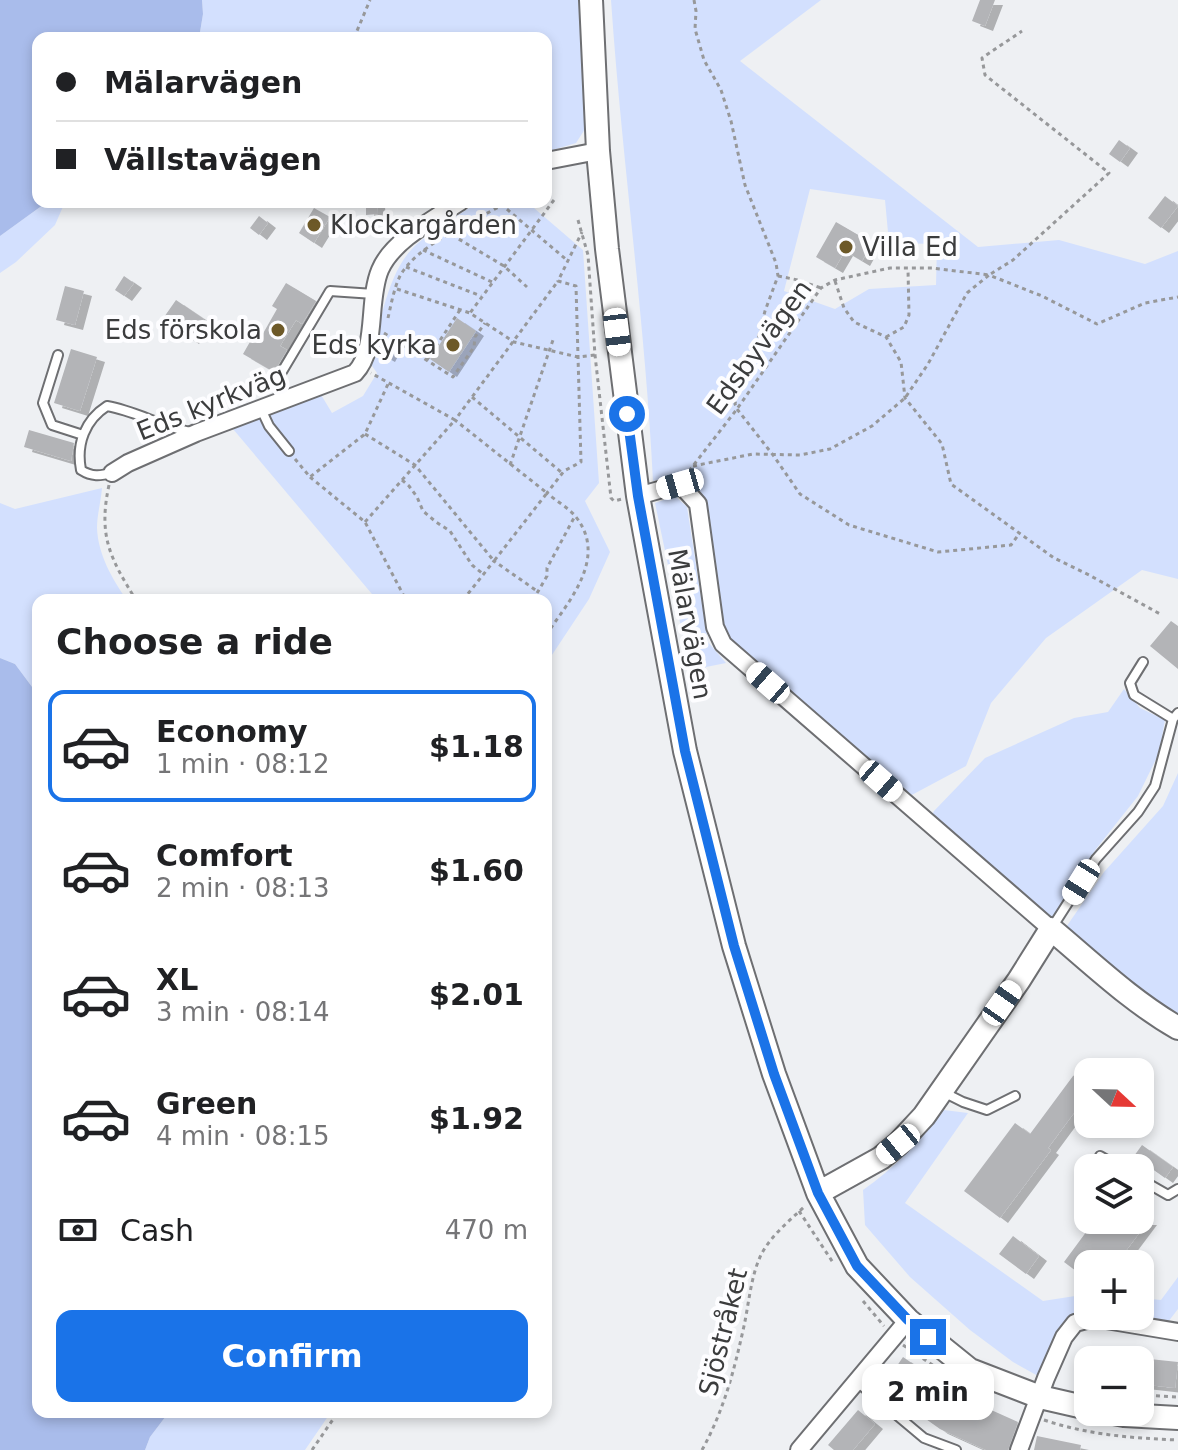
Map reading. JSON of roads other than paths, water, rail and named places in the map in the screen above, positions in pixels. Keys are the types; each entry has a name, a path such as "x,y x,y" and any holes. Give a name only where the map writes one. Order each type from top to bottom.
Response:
{"main road":[{"name":"Mälarvägen","path":"591,0 598,151 607,249 638,496 685,751 734,946 774,1074 818,1193 857,1266 908,1320 970,1370 1040,1397 1074,1405"},
{"path":"818,1193 869,1166 898,1144 924,1116 1051,929 1152,1014 1178,1028"},
{"path":"1154,1417 1178,1418"}],"street":[{"path":"552,160 598,151"},
{"path":"374,294 380,270 389,255 408,237 451,208"},
{"name":"Eds kyrkväg","path":"112,473 196,433 355,373 364,362 374,294"},
{"path":"638,496 680,484 698,504 715,627 723,644 1051,929"},
{"path":"1019,1450 1064,1337 1075,1323 1094,1318 1178,1332"},
{"path":"799,1450 908,1320"}],"lane":[{"path":"285,398 277,380 330,291 374,294"},
{"path":"58,355 43,403 52,425 83,435"},
{"path":"112,473 89,475 81,470 78,456 83,435 93,415 107,406 176,430 196,433"},
{"path":"261,409 269,426 289,451"},
{"path":"1051,929 1096,859 1138,812 1155,786 1176,716 1134,695 1130,683 1143,662"},
{"path":"942,1091 987,1110 1015,1096"},
{"path":"1154,1187 1168,1195 1178,1189"},
{"path":"856,1381 924,1438 956,1450"}],"place":[{"name":"Klockargården","path":"314,225"},
{"name":"Villa Ed","path":"846,247"},
{"name":"Eds förskola","path":"278,330"},
{"name":"Eds kyrka","path":"453,345"}]}
